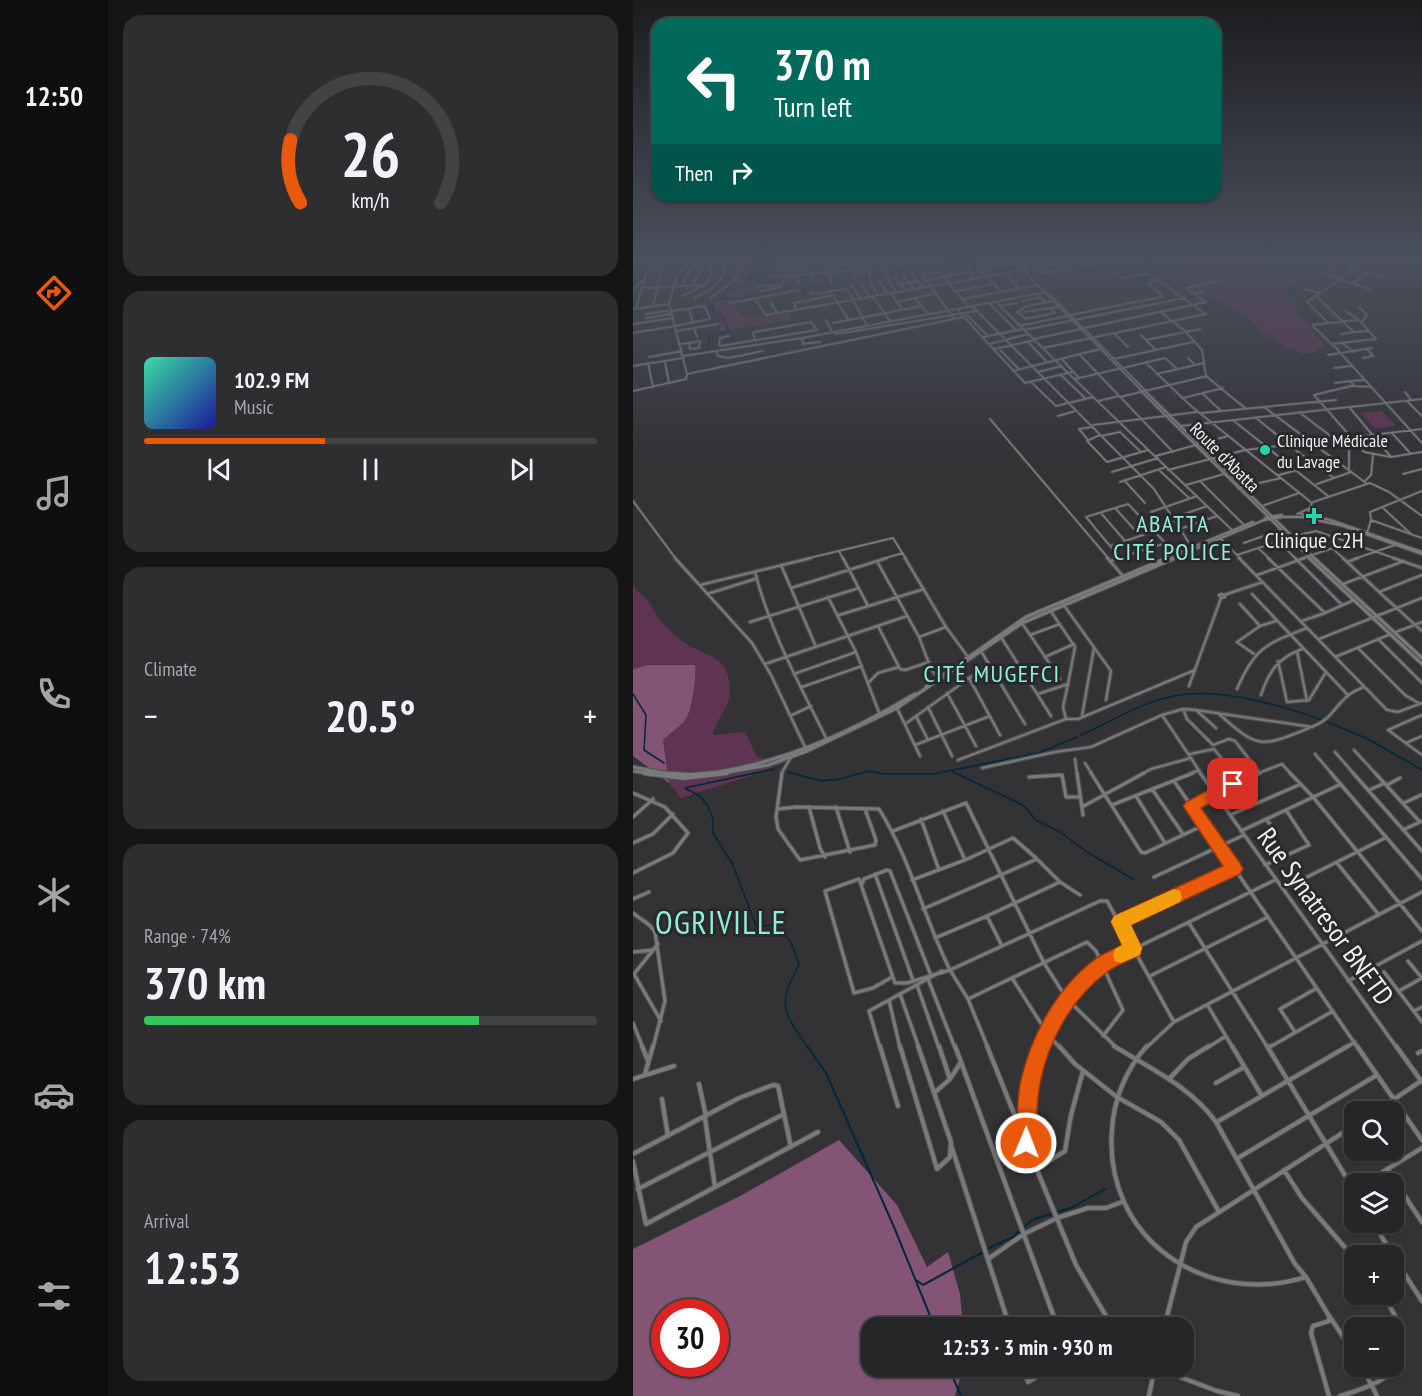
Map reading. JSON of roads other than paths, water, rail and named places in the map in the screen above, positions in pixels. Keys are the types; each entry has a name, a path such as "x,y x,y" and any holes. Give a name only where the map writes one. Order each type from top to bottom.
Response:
{"street":[{"path":"633,333 692,323"},
{"path":"755,340 753,333 806,323"},
{"path":"729,336 720,338 719,345 817,330 814,323"},
{"path":"828,323 837,334 907,323"},
{"path":"633,366 878,323"},
{"path":"633,391 686,379 687,375 933,323"},
{"path":"970,323 1025,383 1073,372"},
{"path":"976,323 988,336"},
{"path":"989,323 1154,489 1192,548"},
{"path":"1009,323 1016,330"},
{"path":"1017,323 1233,531"},
{"path":"1020,326 1032,323"},
{"path":"983,338 1060,323"},
{"name":"Route d'Abatta","path":"1075,323 1280,530 1290,537"},
{"path":"994,350 1111,323"},
{"path":"1043,348 1167,323"},
{"path":"1174,323 1202,350 1207,376 1245,408"},
{"path":"1327,323 1312,325 1422,443"},
{"path":"1344,323 1354,332"},
{"path":"1332,344 1376,339 1363,323"},
{"path":"676,332 718,324"},
{"path":"800,324 804,332"},
{"path":"675,326 687,375"},
{"path":"788,326 790,334"},
{"path":"694,328 697,337"},
{"path":"1146,340 1200,329"},
{"path":"767,330 769,338"},
{"path":"1341,334 1368,331"},
{"path":"989,344 1028,334"},
{"path":"1115,334 1128,347"},
{"path":"1141,335 1155,349"},
{"path":"778,336 779,341"},
{"path":"802,338 803,344"},
{"name":"Route d'Abatta","path":"1091,339 1114,359 1121,369"},
{"path":"680,344 689,342"},
{"path":"800,350 798,346 820,342"},
{"path":"1028,342 1047,362"},
{"path":"1114,359 1194,342"},
{"path":"1342,343 1355,352"},
{"path":"999,348 1019,369"},
{"path":"1327,355 1372,348"},
{"path":"1013,371 1100,350"},
{"path":"1363,358 1373,356 1368,350"},
{"path":"649,357 682,351"},
{"path":"716,351 720,357 728,358 763,351"},
{"path":"1079,354 1173,452"},
{"path":"1061,358 1079,378"},
{"path":"1075,379 1165,358 1176,368"},
{"path":"1188,358 1195,364"},
{"path":"664,361 669,383"},
{"path":"648,363 653,387"},
{"path":"1157,374 1204,363"},
{"path":"1147,364 1183,398 1312,503"},
{"path":"1037,372 1062,366"},
{"path":"1334,368 1352,366"},
{"path":"1061,375 1086,399"},
{"path":"1098,401 1207,376"},
{"path":"1335,382 1365,380"},
{"path":"1351,381 1354,386"},
{"path":"1032,383 1056,406 1094,396"},
{"path":"1371,387 1354,386 1314,393 1362,451 1391,457 1422,452"},
{"path":"1183,398 1223,388"},
{"path":"1405,392 1411,400"},
{"path":"1203,394 1221,411"},
{"path":"1180,426 1422,399"},
{"path":"1148,450 1107,462 1079,429 1166,414 1336,400"},
{"path":"1406,401 1422,416"},
{"path":"1264,407 1350,471 1366,482 1377,485 1422,516"},
{"path":"1349,407 1391,457"},
{"path":"1058,416 1075,411"},
{"path":"1299,412 1349,452 1350,471"},
{"name":"Route d'Abatta","path":"1166,414 1197,445"},
{"path":"1255,417 1333,478"},
{"path":"990,419 1123,576"},
{"path":"1233,420 1329,496"},
{"path":"1120,482 1159,470 1245,450 1422,429"},
{"path":"1088,440 1120,432 1141,452"},
{"path":"1392,433 1410,453"},
{"path":"1112,472 1230,436"},
{"path":"1226,454 1257,484"},
{"path":"1307,515 1312,503 1366,482 1371,475 1373,455"},
{"name":"Route d'Abatta","path":"1210,458 1371,617 1422,658"},
{"path":"1403,474 1422,469"},
{"path":"1159,470 1189,498"},
{"path":"1278,475 1297,470"},
{"path":"1316,484 1350,471"},
{"path":"1186,486 1224,474"},
{"path":"1239,488 1281,478"},
{"path":"1124,480 1145,503"},
{"path":"1200,482 1245,526"},
{"path":"1367,534 1371,520 1370,512 1421,492"},
{"path":"1260,506 1299,493"},
{"path":"1151,512 1197,496"},
{"path":"633,501 657,538 752,643 765,664 806,749"},
{"path":"1120,558 1086,518 1130,505 1177,555"},
{"path":"1173,518 1207,506"},
{"path":"1382,507 1411,534"},
{"path":"1115,508 1140,536"},
{"path":"1297,514 1310,508"},
{"path":"1100,513 1125,541"},
{"path":"633,769 698,775 768,762 806,749 880,715 1022,623 1192,548 1269,518 1307,515 1422,553"},
{"path":"1180,529 1217,516"},
{"path":"1269,518 1291,516 1312,518 1422,553"},
{"path":"1371,520 1422,538"},
{"path":"1244,543 1280,530"},
{"path":"1110,546 1155,531"},
{"path":"1192,548 1233,531"},
{"path":"1237,555 1304,532 1316,531 1422,568"},
{"path":"1304,532 1324,551"},
{"path":"700,585 891,538 903,553 946,627 968,657"},
{"path":"1220,538 1364,687 1392,712 1406,710 1421,703"},
{"path":"1278,541 1342,605"},
{"path":"1110,561 1166,543"},
{"path":"1257,575 1348,543"},
{"path":"1347,562 1395,544"},
{"path":"1258,548 1325,613"},
{"path":"1332,548 1422,631"},
{"path":"839,551 868,606"},
{"path":"791,588 903,553"},
{"path":"633,769 684,778 697,778 768,765 791,757 848,734 897,708 1026,617 1177,555"},
{"name":"Route d'Abatta","path":"1310,556 1376,615 1422,664"},
{"path":"1343,584 1404,561"},
{"path":"877,562 898,597 938,678"},
{"path":"781,565 816,647"},
{"path":"755,572 755,579 786,657 828,740"},
{"path":"1379,592 1422,575"},
{"path":"707,594 755,579"},
{"path":"1189,686 1223,597 1263,582"},
{"path":"750,622 859,588"},
{"path":"839,615 924,589"},
{"path":"1252,594 1347,694"},
{"path":"828,597 856,652 880,715"},
{"path":"1319,639 1422,598"},
{"path":"1301,621 1354,600"},
{"path":"1063,604 1111,671 1105,700"},
{"path":"1240,604 1260,626"},
{"path":"1050,610 1074,644 1072,668 1063,707 1066,719"},
{"path":"765,664 907,616"},
{"path":"1254,654 1237,642 1260,626 1276,621"},
{"path":"1335,657 1422,622"},
{"path":"1022,623 1060,680"},
{"path":"1030,635 1060,624"},
{"path":"879,626 899,667 905,670 929,662"},
{"path":"919,637 946,627"},
{"path":"1237,690 1246,666 1254,654 1266,644 1307,627"},
{"path":"1001,637 1051,716"},
{"path":"1378,639 1422,683"},
{"path":"1045,657 1074,644"},
{"path":"1082,717 1094,648"},
{"path":"1358,648 1405,695 1421,703"},
{"path":"1261,695 1268,673 1278,661 1302,649"},
{"path":"980,650 1025,724"},
{"path":"1297,651 1307,701"},
{"path":"794,674 856,652"},
{"path":"1278,661 1285,701 1307,701"},
{"path":"905,724 989,664"},
{"path":"801,687 861,666"},
{"path":"868,683 878,673 899,667"},
{"path":"958,760 1066,719 1082,717 1195,670"},
{"path":"1307,701 1326,672"},
{"path":"969,678 1000,735"},
{"path":"1038,694 1068,684"},
{"path":"1218,713 1250,740 1259,745 1268,744 1320,725 1333,714 1347,694 1364,687"},
{"path":"947,693 976,746"},
{"path":"791,716 811,706"},
{"path":"928,707 951,756"},
{"path":"897,708 920,756"},
{"path":"982,768 1055,752 1091,747 1162,715 1183,709 1312,727"},
{"path":"1183,709 1187,719 1213,745 1216,746 1229,739 1235,741 1259,772"},
{"path":"1196,710 1216,728"},
{"name":"Rue Synatresor BNETD","path":"1162,715 1282,890 1422,1082"},
{"path":"1422,715 1388,730 1422,755"},
{"path":"916,716 928,741"},
{"path":"915,746 990,716"},
{"path":"1406,744 1422,736"},
{"path":"1081,807 1151,769 1214,749 1239,781"},
{"path":"1354,750 1421,821 1404,830"},
{"path":"1335,752 1422,850"},
{"path":"1314,754 1422,879"},
{"path":"791,757 781,774 777,825 799,858 804,861 825,857 876,843 865,809"},
{"path":"1075,759 1083,815"},
{"path":"1085,763 1141,852 1145,853 1205,825"},
{"path":"1191,806 1239,781 1282,764 1358,850 1422,931"},
{"path":"1217,767 1230,786"},
{"path":"1112,805 1199,770"},
{"path":"1029,777 1062,775 1066,797 1080,797"},
{"path":"1369,790 1400,778"},
{"path":"1174,781 1422,1140"},
{"path":"1230,815 1301,784"},
{"path":"1241,831 1340,784"},
{"path":"1152,789 1183,834"},
{"path":"633,793 661,803 688,833 687,837 663,860 633,873"},
{"path":"1404,803 1421,795"},
{"path":"1136,796 1165,843"},
{"path":"633,817 653,799"},
{"path":"893,831 966,803 990,848 1044,963 1067,999 1103,1036 1135,1061 1169,1080 1203,1104 1217,1122 1295,1264 1306,1277 1344,1338"},
{"path":"778,809 809,807 879,809 893,831 935,939 968,999 1076,1265 1107,1317"},
{"path":"809,807 820,848 825,857"},
{"path":"836,807 850,852"},
{"path":"1265,866 1308,845 1308,841 1285,810"},
{"path":"943,811 965,860"},
{"path":"633,843 653,834 673,814"},
{"path":"921,819 939,870"},
{"path":"1266,819 1277,833"},
{"path":"1154,878 1244,835"},
{"path":"912,880 1017,838 1060,882 1080,895"},
{"path":"1282,890 1385,838"},
{"path":"923,909 1037,859"},
{"path":"1337,862 1379,915"},
{"path":"1120,922 1235,869"},
{"path":"862,884 864,879 875,874 887,870 891,873 930,974"},
{"path":"875,874 913,980"},
{"path":"892,977 873,988 854,993 845,968 825,891 858,879 862,884 892,977 895,983 900,984 950,970 1104,900 1107,901 1120,922 1174,1023"},
{"path":"1026,1143 1030,1084 1047,1033 1067,999 1103,964 1275,880"},
{"path":"935,939 1060,882"},
{"path":"633,899 649,892"},
{"path":"1306,1277 1289,1283 1259,1288 1223,1282 1179,1265 1152,1243 1131,1219 1122,1202 1109,1149 1111,1118 1117,1097 1135,1061 1174,1023 1422,892"},
{"path":"633,913 642,922 651,925 659,944 665,1001 645,1074"},
{"path":"987,915 1002,946"},
{"path":"1149,977 1268,917"},
{"path":"1189,922 1234,991 1344,1173"},
{"path":"1348,981 1422,941"},
{"path":"968,999 1087,942 1093,945 1123,1010 1103,1036"},
{"path":"659,944 634,974 661,1021"},
{"path":"633,952 653,950"},
{"path":"1399,991 1422,978 1408,961"},
{"path":"898,1106 869,1011 944,970"},
{"path":"1384,972 1422,1022"},
{"path":"1012,978 1047,1033 1083,1071 1117,1097 1161,1122 1179,1140 1219,1212"},
{"path":"928,979 961,1062 1054,1317"},
{"path":"917,985 949,1079"},
{"path":"1295,1032 1280,1009 1317,988"},
{"path":"900,994 951,1142 1006,1317"},
{"path":"889,1000 895,1031 937,1169 950,1157 951,1142"},
{"path":"1207,1005 1262,1096"},
{"path":"1414,1011 1422,1007"},
{"path":"1269,1048 1333,1011"},
{"path":"633,1023 648,1061"},
{"path":"1169,1080 1188,1059 1226,1036"},
{"path":"1217,1122 1355,1042"},
{"path":"933,1094 949,1079 961,1062"},
{"path":"633,1080 645,1074 674,1066"},
{"path":"1216,1083 1243,1067"},
{"path":"1036,1169 1065,1151 1071,1115 1083,1071"},
{"path":"1237,1158 1377,1075"},
{"path":"1391,1101 1422,1082"},
{"path":"699,1084 715,1187"},
{"path":"633,1154 738,1098 773,1085 778,1086 791,1147"},
{"path":"662,1099 668,1136"},
{"path":"638,1190 784,1114"},
{"path":"633,1161 646,1224 818,1132"},
{"path":"1167,1317 1186,1242 1196,1227 1344,1132"},
{"path":"1381,1173 1422,1148"},
{"path":"1387,1169 1422,1221"},
{"path":"1284,1170 1302,1198 1344,1246"},
{"path":"988,1259 1024,1233 1057,1218 1088,1208 1106,1208 1122,1202"},
{"path":"1404,1273 1422,1301"},
{"path":"1341,1396 1385,1378 1402,1361 1406,1344 1390,1305"},
{"path":"1329,1316 1329,1322 1313,1326 1311,1333 1329,1396"},
{"path":"1026,1377 1028,1382 1037,1377"},
{"path":"1149,1396 1152,1377"},
{"path":"1179,1377 1238,1396"},
{"path":"1367,1377 1377,1396"}],"waterway":[{"path":"708,355 709,336 729,332 725,323"},
{"path":"633,694 646,715 644,750 664,763"},
{"path":"1081,735 1150,703 1191,694 1249,699 1322,720"},
{"path":"1327,722 1368,739 1422,770"},
{"path":"788,772 821,781 841,779 868,771 885,774 933,774 1039,753 1077,737"},
{"path":"685,788 774,769"},
{"path":"953,772 1023,805 1036,820 1060,832 1087,852 1133,879"},
{"path":"686,789 700,796 708,806 713,819 713,833 733,865 756,926 775,925 791,942 799,965 787,990 786,1008 793,1026 808,1048"},
{"path":"807,1046 826,1073 894,1227 931,1317"},
{"path":"987,1249 1013,1237 1032,1220 1073,1207 1105,1189"},
{"path":"916,1280 923,1285 983,1252"},
{"path":"953,1377 961,1396"}],"place":[{"name":"Clinique Médicale du Lavage","path":"1265,450"},
{"name":"Clinique C2H","path":"1314,516"}],"district":[{"name":"ABATTA CITÉ POLICE","path":"1173,537"},
{"name":"CITÉ MUGEFCI","path":"992,673"},
{"name":"OGRIVILLE","path":"721,922"}]}
